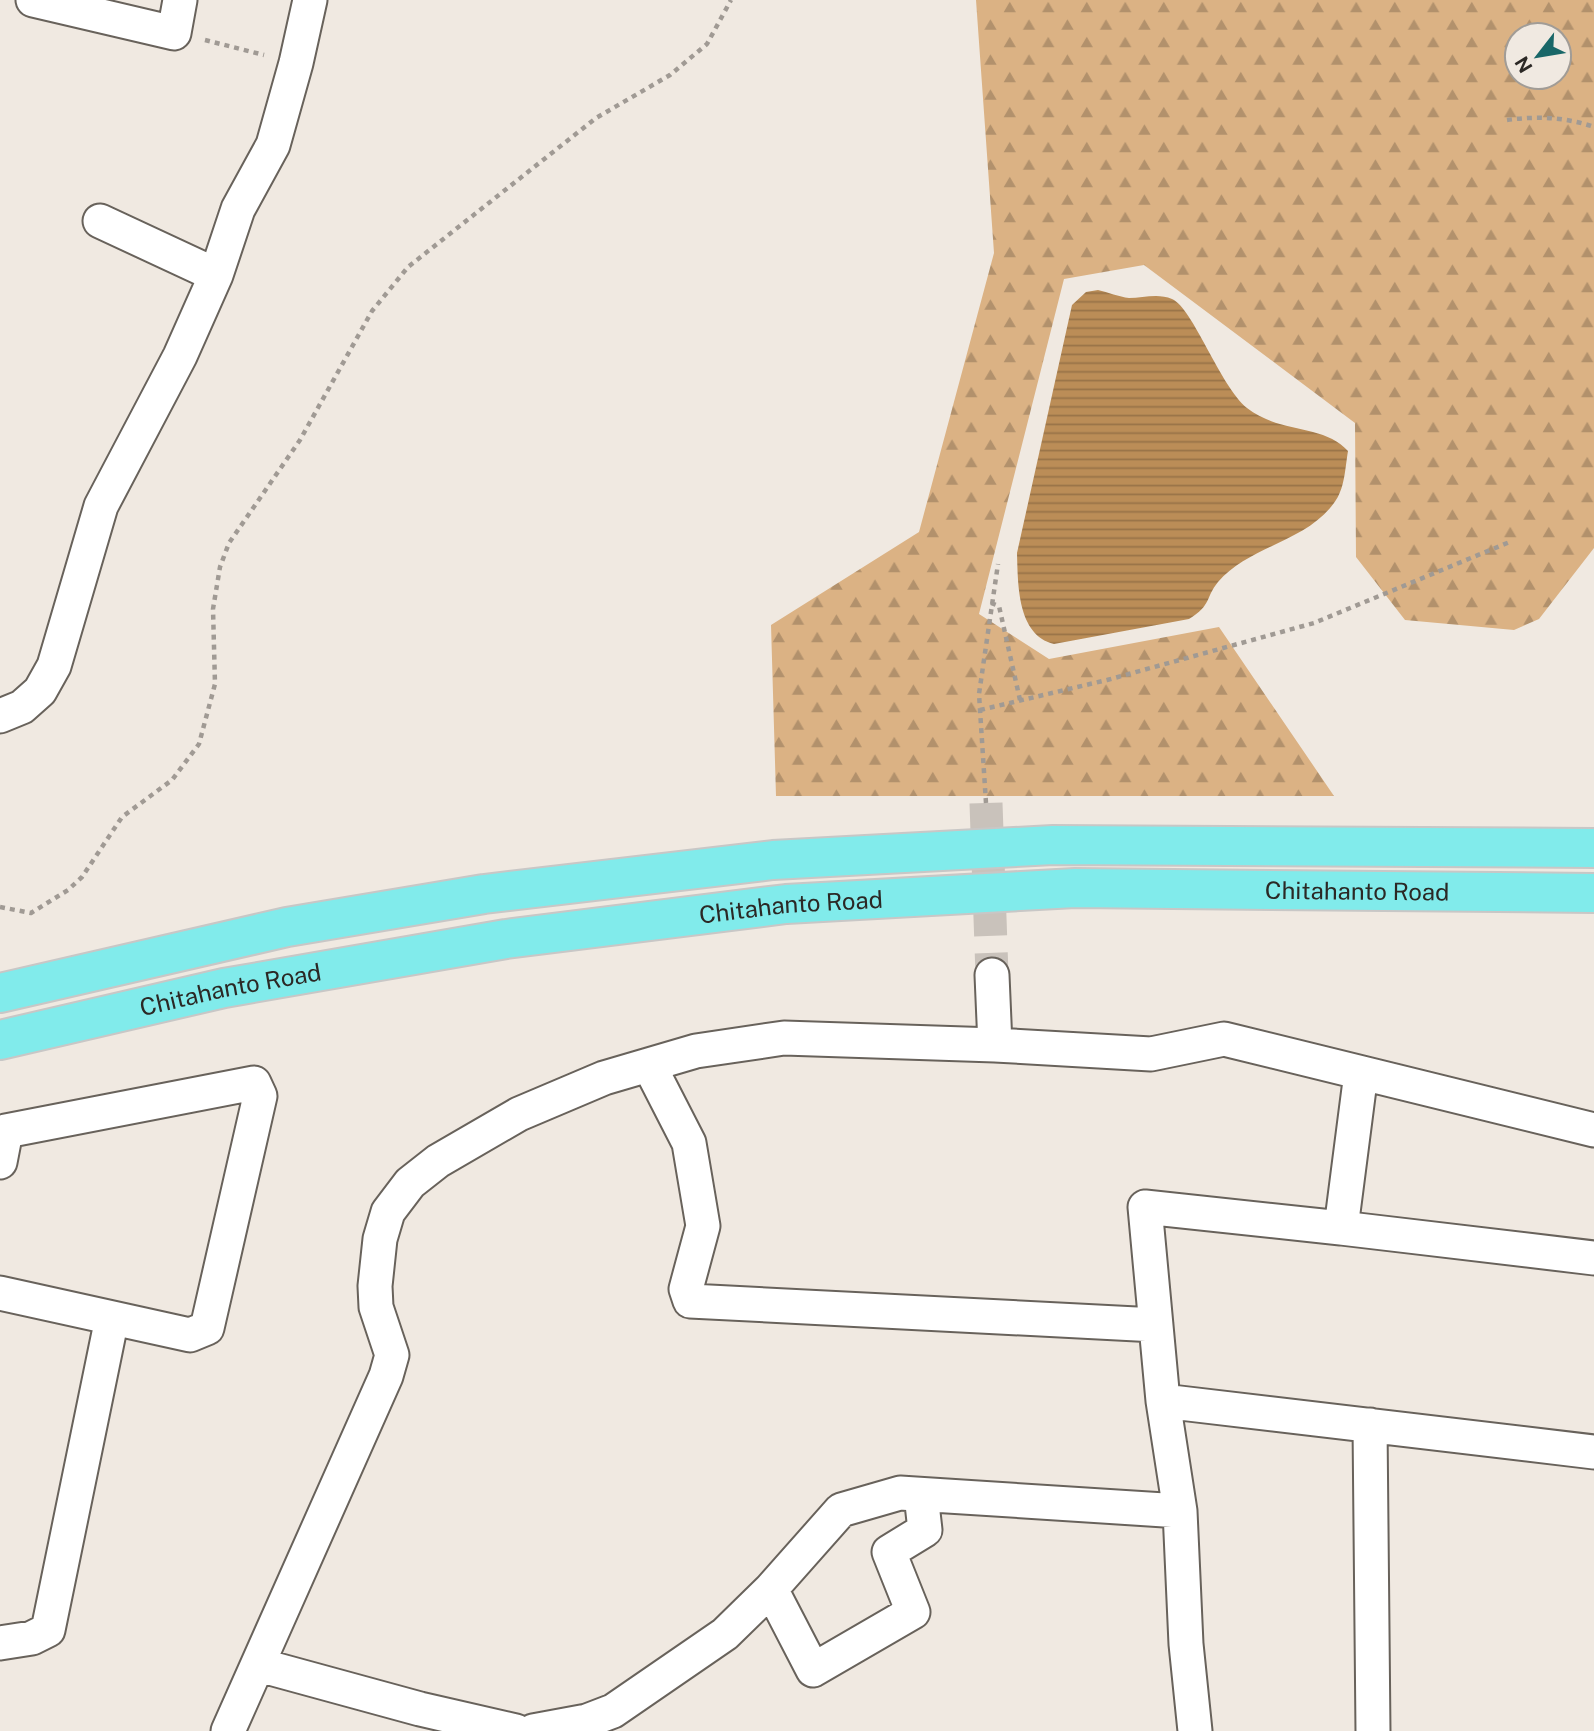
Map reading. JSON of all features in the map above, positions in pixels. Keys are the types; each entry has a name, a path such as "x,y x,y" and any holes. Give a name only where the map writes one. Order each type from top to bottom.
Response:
{"highway":[{"name":"Chitahanto Road","path":"4,991 300,925 484,894 773,860 1053,845 1594,848"},
{"name":"Chitahanto Road","path":"0,1040 224,988 506,939 786,904 1075,888 1594,893"}],"street":[{"path":"33,0 174,33 180,0"},
{"path":"0,716 22,707 40,691 54,666 102,506 180,356 216,275 238,209 273,145 310,0"},
{"path":"100,220 216,275"},
{"path":"992,975 995,1045"},
{"path":"228,1731 386,1376 391,1355 376,1307 375,1286 380,1239 388,1212 410,1183 438,1161 519,1114 604,1079 696,1051 784,1038 995,1045 1151,1054 1224,1039 1594,1130"},
{"path":"649,1065 690,1143 702,1226 686,1289 690,1301 1156,1325"},
{"path":"1341,1227 1361,1073"},
{"path":"0,1162 6,1131 254,1083 260,1096 207,1328 190,1335 0,1293"},
{"path":"1195,1731 1186,1644 1180,1511 1163,1401 1145,1207 1341,1227 1594,1258"},
{"path":"0,1643 32,1638 48,1630 112,1318"},
{"path":"1163,1401 1594,1452"},
{"path":"1370,1425 1373,1731"},
{"path":"533,1731 590,1726 725,1634 771,1590 841,1510 900,1493 1180,1511"},
{"path":"771,1590 813,1670 913,1612 889,1552 925,1530 921,1495"},
{"path":"259,1665 443,1723 516,1731"}],"path":[{"path":"0,907 31,914 68,890 82,877 122,817 172,780 199,744 215,684 213,609 220,567 229,543 300,440 372,311 408,267 596,118 670,75 707,44 731,0"},
{"path":"174,33 296,63"},
{"path":"1507,120 1534,117 1580,122 1594,127"},
{"path":"979,710 1314,623 1512,541"},
{"path":"986,803 979,710 998,564"},
{"path":"991,603 999,606 1020,700"}],"green space":[{"path":"976,0 1594,0 1594,548 1539,619 1514,630 1405,620 1356,557 1355,423 1144,265 1064,279 979,614 1049,659 1219,627 1334,796 776,796 771,625 919,532 994,253"}],"shaded area":[{"path":"1098,290 1129,298 1156,296 1172,299 1189,317 1227,383 1247,408 1273,422 1327,437 1348,451 1340,491 1334,503 1322,516 1293,536 1231,570 1218,582 1201,610 1189,619 1054,644 1042,639 1026,619 1019,593 1017,553 1072,305 1086,292"}],"tunnel":[{"path":"986,803 992,975"}]}
